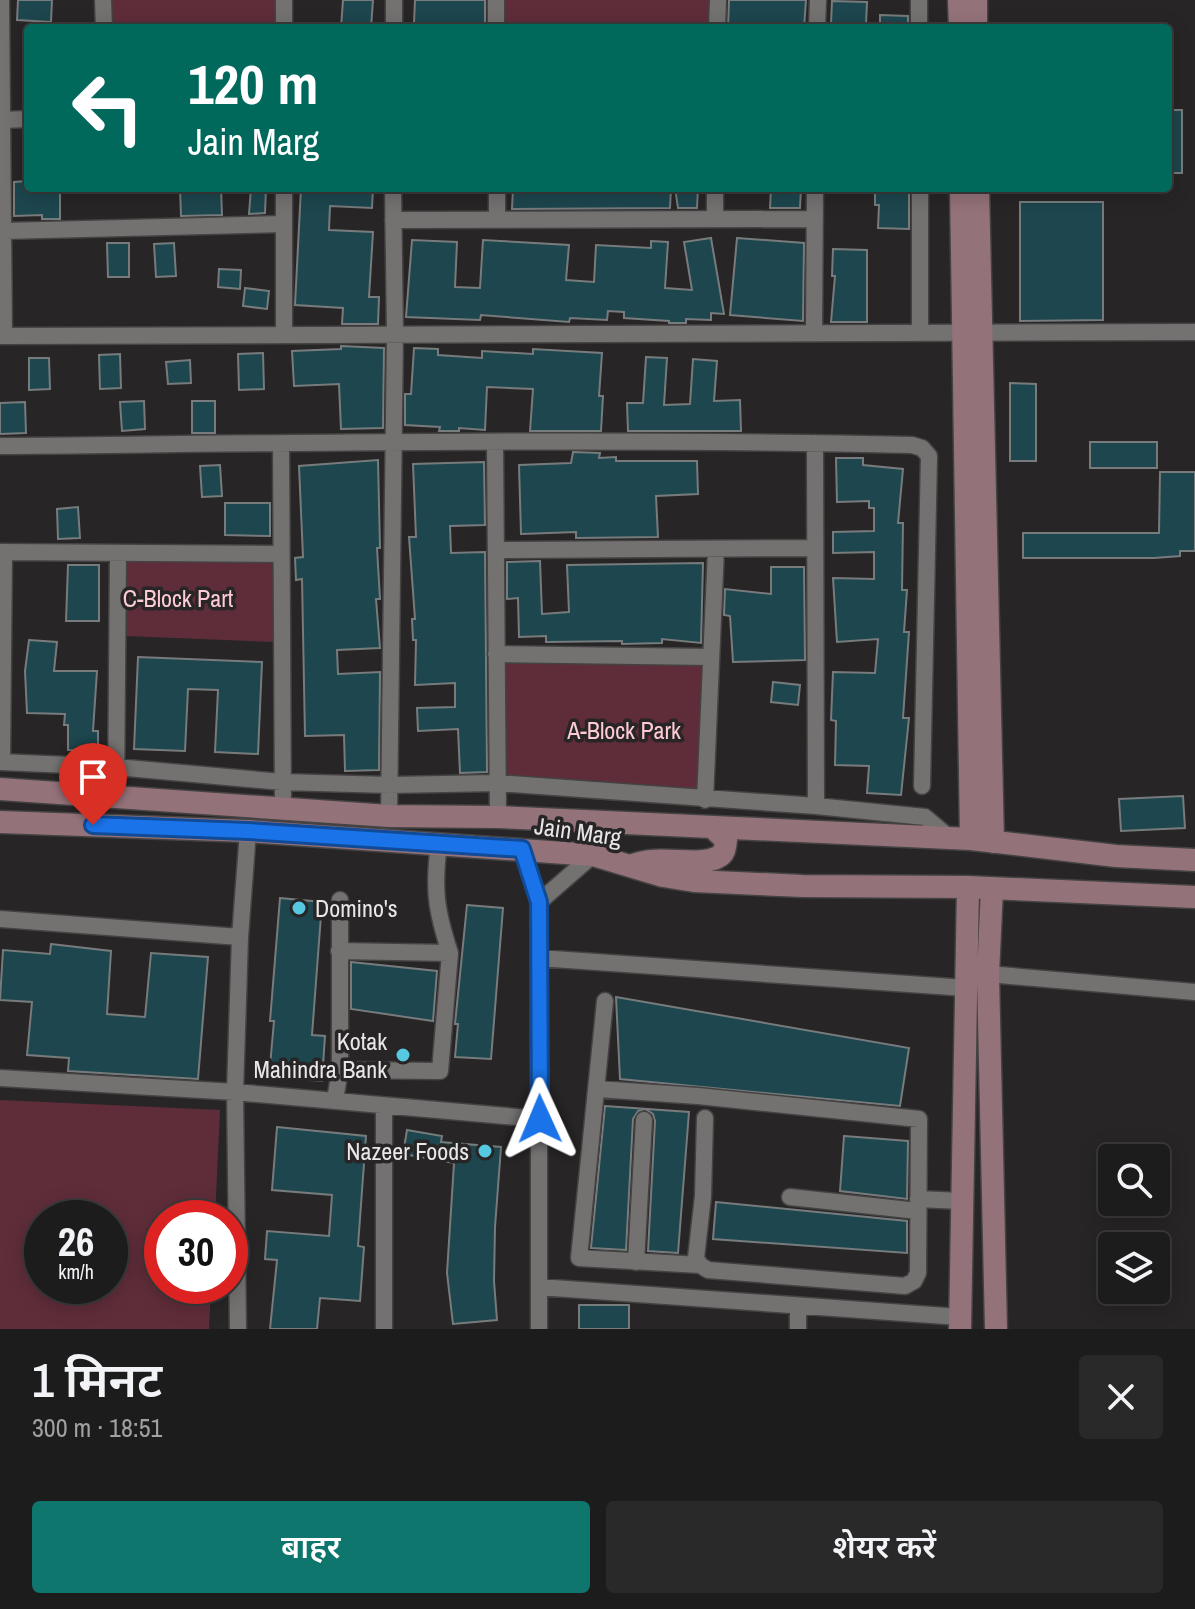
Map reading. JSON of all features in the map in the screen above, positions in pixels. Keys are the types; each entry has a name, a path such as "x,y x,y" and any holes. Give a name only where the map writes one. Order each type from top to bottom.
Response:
{"street":[{"path":"1,0 2,336 1195,332"},
{"path":"103,0 104,24"},
{"path":"284,0 284,24"},
{"path":"394,0 394,24"},
{"path":"496,0 496,24"},
{"path":"717,24 718,0"},
{"path":"817,24 818,0"},
{"path":"919,0 919,24"},
{"path":"959,0 960,24"},
{"path":"976,0 976,24"},
{"path":"2,120 24,119"},
{"path":"284,192 284,335"},
{"path":"389,816 395,334 393,192"},
{"path":"497,192 497,219"},
{"path":"715,192 715,219"},
{"path":"814,332 815,192"},
{"path":"920,192 920,332"},
{"path":"961,192 972,332"},
{"path":"281,554 2,552 1,762 116,767 282,782 390,785 497,783 816,806 925,817 972,840 972,332 978,192"},
{"path":"393,220 815,219"},
{"path":"3,231 284,224"},
{"path":"495,443 498,817"},
{"path":"815,443 816,806"},
{"path":"0,446 815,443 912,445 922,448 929,456 922,786"},
{"path":"281,444 283,809"},
{"path":"496,550 815,548"},
{"path":"705,800 716,549"},
{"path":"116,797 118,553"},
{"path":"496,654 711,657"},
{"name":"Jain Marg","path":"0,789 389,816 498,817 972,840 1116,856 1195,860"},
{"name":"Jain Marg","path":"0,822 248,831 593,855 663,876 694,881 803,886 968,887 1189,898"},
{"path":"633,865 654,859 702,860 719,857 724,852 726,840 712,827"},
{"path":"238,1329 235,1092 240,937 248,831"},
{"path":"340,1070 440,1071 450,953 437,913 439,844"},
{"path":"522,849 539,902 539,1329"},
{"path":"539,902 593,855"},
{"path":"539,1287 960,1323 968,887"},
{"path":"992,889 988,974 996,1329"},
{"path":"335,1100 340,1070 340,900"},
{"path":"0,919 240,937"},
{"path":"339,951 450,953"},
{"path":"539,958 966,988"},
{"path":"988,974 1195,992"},
{"path":"605,1001 579,1258 700,1265"},
{"path":"0,1078 235,1092 540,1119"},
{"path":"598,1089 919,1119 918,1273 914,1281 905,1286 708,1270 700,1265 696,1258 703,1196 705,1118"},
{"path":"384,1106 384,1329"},
{"path":"636,1262 644,1120"},
{"path":"790,1197 918,1205 961,1201"},
{"path":"798,1307 798,1329"}],"green space":[{"path":"109,0 280,0 280,24 109,24"},
{"path":"503,0 710,0 710,24 503,24"},
{"name":"C-Block Part","path":"122,557 274,561 274,642 125,636"},
{"name":"A-Block Park","path":"500,657 705,661 701,807 504,793"},
{"path":"0,1100 220,1110 216,1200 144,1200 144,1304 210,1304 209,1329 0,1329"}],"building":[{"path":"18,0 52,0 51,22 17,20"},
{"path":"343,0 373,0 371,24 341,24"},
{"path":"415,0 485,0 485,24 414,23"},
{"path":"729,0 806,0 804,24 728,24"},
{"path":"832,1 867,2 866,24 831,24"},
{"path":"880,15 908,16 908,24 880,24"},
{"path":"1172,110 1182,110 1182,173 1172,173"},
{"path":"24,181 24,192 60,192 60,219 42,219 42,215 14,216 14,182"},
{"path":"180,192 221,192 222,215 181,216"},
{"path":"251,192 266,192 265,213 249,214"},
{"path":"301,192 373,192 372,208 330,206 329,230 373,232 369,297 379,297 378,324 342,324 343,308 295,305"},
{"path":"513,192 671,192 670,208 512,209"},
{"path":"676,192 698,192 697,208 678,208"},
{"path":"771,192 801,192 800,208 770,208"},
{"path":"875,192 909,192 909,229 878,228 879,205 875,205"},
{"path":"1020,202 1103,202 1103,320 1020,321"},
{"path":"711,238 724,314 711,313 711,320 686,319 686,323 669,323 624,318 624,312 608,311 607,320 570,318 569,322 481,315 480,320 406,317 412,240 457,242 455,287 480,288 483,240 569,245 566,280 594,282 596,245 651,248 651,241 668,242 665,288 692,290 684,242"},
{"path":"737,238 804,243 803,321 730,315"},
{"path":"107,243 129,243 129,277 108,277"},
{"path":"174,243 176,276 156,277 154,244"},
{"path":"833,249 867,250 867,322 831,322 835,276 832,276"},
{"path":"219,269 241,270 240,289 218,287"},
{"path":"245,288 269,291 267,309 243,306"},
{"path":"341,346 384,348 383,428 341,429 339,384 294,386 292,351 341,349"},
{"path":"414,348 438,349 438,355 482,358 482,351 533,354 533,349 602,353 599,396 603,396 601,431 530,431 533,389 487,387 485,430 459,428 459,431 439,431 440,427 405,425 405,394 411,394"},
{"path":"263,353 264,389 239,390 238,354"},
{"path":"120,354 121,388 100,389 99,355"},
{"path":"646,357 667,358 664,405 690,404 693,359 717,361 714,401 740,400 741,431 628,431 627,403 643,403"},
{"path":"29,358 49,358 50,389 29,390"},
{"path":"190,360 191,383 168,384 166,362"},
{"path":"1010,383 1036,384 1036,461 1010,461"},
{"path":"144,401 145,429 122,431 120,402"},
{"path":"192,401 215,401 215,433 192,433"},
{"path":"25,402 26,433 0,434 0,403"},
{"path":"1090,442 1157,442 1157,468 1090,468"},
{"path":"573,452 600,453 599,458 616,457 616,461 697,461 698,494 656,496 658,537 576,538 576,532 521,534 519,465 571,463"},
{"path":"836,458 863,458 863,465 903,469 898,523 903,523 902,590 907,590 904,632 909,632 903,718 909,718 901,795 867,793 869,766 835,765 836,721 831,720 833,672 875,673 878,639 837,642 833,578 874,579 874,552 833,553 833,532 874,531 874,508 869,508 869,501 837,502"},
{"path":"378,460 380,599 376,599 380,648 337,650 338,674 380,672 379,770 345,771 344,735 305,736 302,579 296,580 295,558 303,557 299,466"},
{"path":"484,462 485,525 450,526 451,553 485,552 487,772 460,773 458,729 418,731 417,708 455,707 455,683 415,685 416,640 413,640 412,619 415,619 409,537 416,537 413,464"},
{"path":"220,465 222,496 202,497 200,466"},
{"path":"1160,472 1195,472 1195,551 1180,551 1180,556 1154,558 1023,558 1023,533 1159,533"},
{"path":"225,503 270,503 270,536 225,535"},
{"path":"78,507 80,538 58,539 57,509"},
{"path":"540,561 542,614 569,612 567,565 703,563 701,643 662,639 662,643 546,642 546,636 519,637 518,598 507,599 507,562"},
{"path":"68,565 99,565 99,621 66,621"},
{"path":"771,567 804,567 805,660 733,662 730,616 724,615 725,589 771,594"},
{"path":"29,640 57,642 54,671 97,671 93,731 98,731 98,751 68,750 65,714 27,713 25,671"},
{"path":"138,657 262,662 258,754 215,752 218,690 188,689 185,751 134,749"},
{"path":"773,682 800,685 798,705 771,702"},
{"path":"1183,796 1185,828 1121,831 1119,799"},
{"path":"280,898 322,902 312,1035 325,1036 322,1081 269,1077 274,1021 270,1021"},
{"path":"467,905 503,908 491,1059 455,1057 458,1024 455,1024"},
{"path":"51,944 111,951 107,1014 145,1017 151,953 208,957 198,1079 68,1071 69,1058 27,1055 32,1002 0,1000 3,950 50,954"},
{"path":"351,962 437,971 433,1021 351,1009"},
{"path":"616,997 909,1048 900,1106 620,1079"},
{"path":"605,1106 689,1112 678,1253 648,1251 655,1121 653,1114 645,1109 638,1111 633,1119 626,1250 591,1248"},
{"path":"277,1127 366,1136 358,1246 364,1247 360,1301 320,1298 317,1329 270,1329 277,1260 265,1259 267,1231 329,1236 332,1195 272,1190"},
{"path":"407,1130 442,1136 441,1142 501,1147 495,1227 497,1320 453,1324 447,1273 454,1163 403,1154"},
{"path":"844,1136 908,1141 907,1199 840,1191"},
{"path":"716,1202 907,1221 907,1253 713,1239"},
{"path":"579,1305 629,1305 629,1329 579,1329"}],"place":[{"name":"Domino's","path":"299,908"},
{"name":"Kotak Mahindra Bank","path":"403,1055"},
{"name":"Nazeer Foods","path":"485,1151"}],"route":[{"path":"93,825 248,831 522,849 539,902 540,1119"}]}
